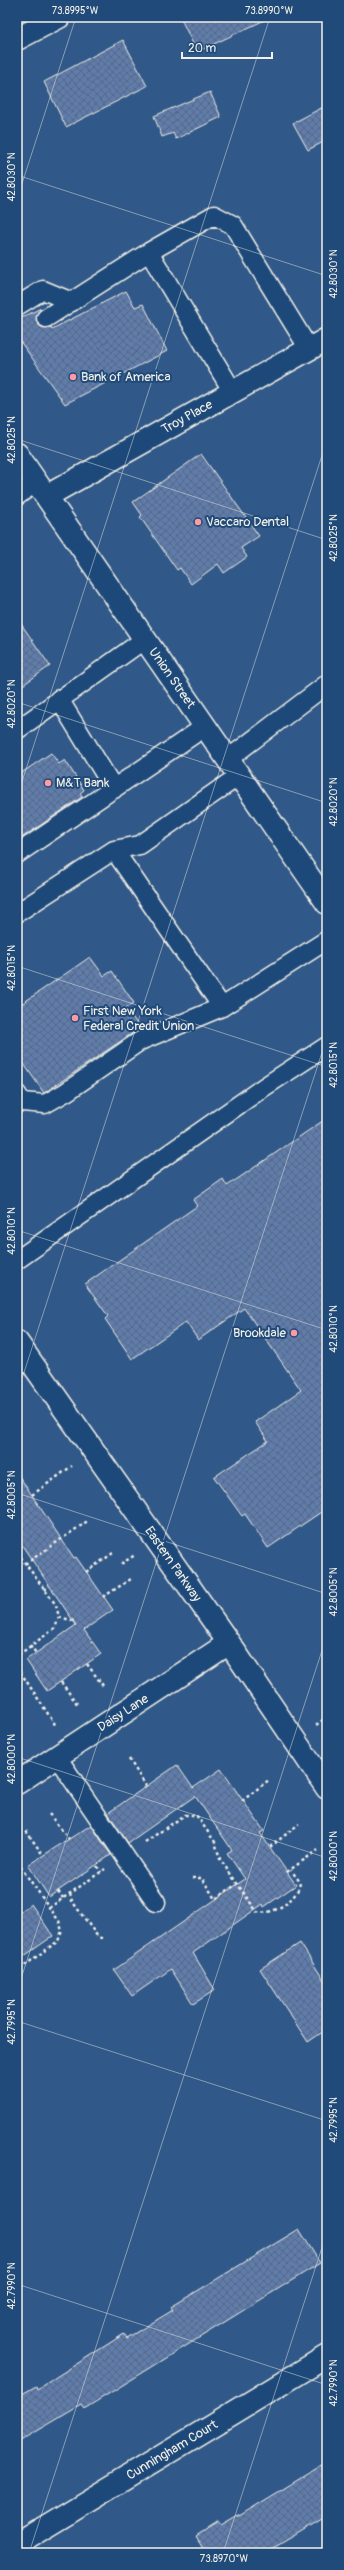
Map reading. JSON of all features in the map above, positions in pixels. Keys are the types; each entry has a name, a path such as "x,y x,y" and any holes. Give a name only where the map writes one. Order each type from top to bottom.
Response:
{"street":[{"path":"17,40 59,17"},
{"name":"Troy Place","path":"42,489 233,392 318,344"},
{"name":"Union Street","path":"17,454 327,903"},
{"name":"Eastern Parkway","path":"17,1342 229,1643 327,1788"},
{"name":"Daisy Lane","path":"17,1783 229,1643"},
{"name":"Cunningham Court","path":"17,2544 327,2356"}],"lane":[{"path":"46,318 149,252 214,214 233,225 318,344"},
{"path":"149,252 233,392"},
{"path":"17,306 43,290 72,302"},
{"path":"17,496 42,489"},
{"path":"17,730 145,639"},
{"path":"17,913 114,850 140,845 234,767 327,684"},
{"path":"59,699 114,789"},
{"path":"17,854 206,726"},
{"path":"114,850 222,1007"},
{"path":"17,1094 22,1102 45,1104 66,1092 140,1041 222,1007 327,940"},
{"path":"17,1260 264,1087 327,1046"},
{"path":"63,1753 125,1856 156,1902"}],"path":[{"path":"32,1495 94,1451"},
{"path":"25,1564 89,1520"},
{"path":"17,1552 56,1605 59,1617 55,1628 17,1656"},
{"path":"86,1572 113,1553"},
{"path":"103,1597 131,1579"},
{"path":"44,1590 49,1586"},
{"path":"59,1617 74,1621"},
{"path":"30,1645 36,1653"},
{"path":"87,1664 104,1687"},
{"path":"17,1667 63,1753"},
{"path":"61,1682 78,1705"},
{"path":"129,1759 146,1786"},
{"path":"242,1801 270,1780"},
{"path":"50,1814 69,1838"},
{"path":"50,1908 185,1815 191,1814 201,1820 210,1832 220,1859 257,1912 272,1912 296,1894 300,1889 300,1882 291,1870"},
{"path":"270,1847 299,1824"},
{"path":"26,1831 43,1855"},
{"path":"287,1872 318,1850"},
{"path":"17,1862 59,1921 62,1931 58,1941 17,1971"},
{"path":"97,1866 101,1872"},
{"path":"192,1878 202,1878 215,1899 237,1884"},
{"path":"58,1891 63,1898"},
{"path":"70,1893 72,1901 98,1937 104,1939"}],"building":[{"path":"180,17 271,17 197,52"},
{"path":"123,40 147,86 66,127 44,82"},
{"path":"210,92 221,117 176,139 173,133 162,137 154,116"},
{"path":"327,105 327,140 308,150 293,123"},
{"path":"126,291 135,307 143,304 167,351 65,404 17,337 17,320 41,308 37,314 37,323 42,327 51,327 52,329"},
{"name":"Vaccaro Dental","path":"201,454 259,536 241,548 247,557 224,573 218,564 191,584 180,568 177,570 140,517 142,515 133,502"},
{"path":"17,618 50,666 17,689"},
{"name":"M&T Bank","path":"51,753 59,764 65,760 84,790 80,793 82,797 17,841 17,776"},
{"name":"First New York Federal Credit Union","path":"90,957 104,976 112,971 134,1003 126,1008 140,1028 44,1093 17,1054 17,1007"},
{"name":"Brookdale","path":"327,1118 327,1508 268,1548 245,1514 242,1516 214,1477 268,1441 255,1422 301,1390 244,1308 198,1340 186,1322 132,1359 105,1319 108,1316 85,1284 197,1206 193,1200 223,1179 227,1186"},
{"path":"17,1473 74,1558 76,1557 113,1610 84,1630 101,1654 47,1691 26,1660 76,1625 17,1538"},
{"path":"177,1765 193,1788 221,1769 264,1831 260,1833 296,1885 264,1907 263,1904 193,1953 215,1990 193,2004 171,1969 132,1996 114,1970 245,1879 227,1853 232,1850 195,1796 128,1843 108,1813"},
{"path":"91,1825 111,1855 49,1897 28,1865"},
{"path":"31,1904 53,1936 17,1961 17,1914"},
{"path":"300,1943 327,1985 327,2029 308,2042 260,1969"},
{"path":"299,2229 320,2263 84,2409 81,2405 17,2443 17,2397 36,2386 37,2389 124,2334 127,2338 173,2310 171,2307"},
{"path":"327,2462 327,2516 265,2553 207,2553 196,2534 218,2520 221,2524 238,2514 239,2516"}],"place":[{"name":"Bank of America","path":"73,377"},
{"name":"Vaccaro Dental","path":"198,522"},
{"name":"M&T Bank","path":"48,783"},
{"name":"First New York Federal Credit Union","path":"75,1018"},
{"name":"Brookdale","path":"294,1333"}]}
